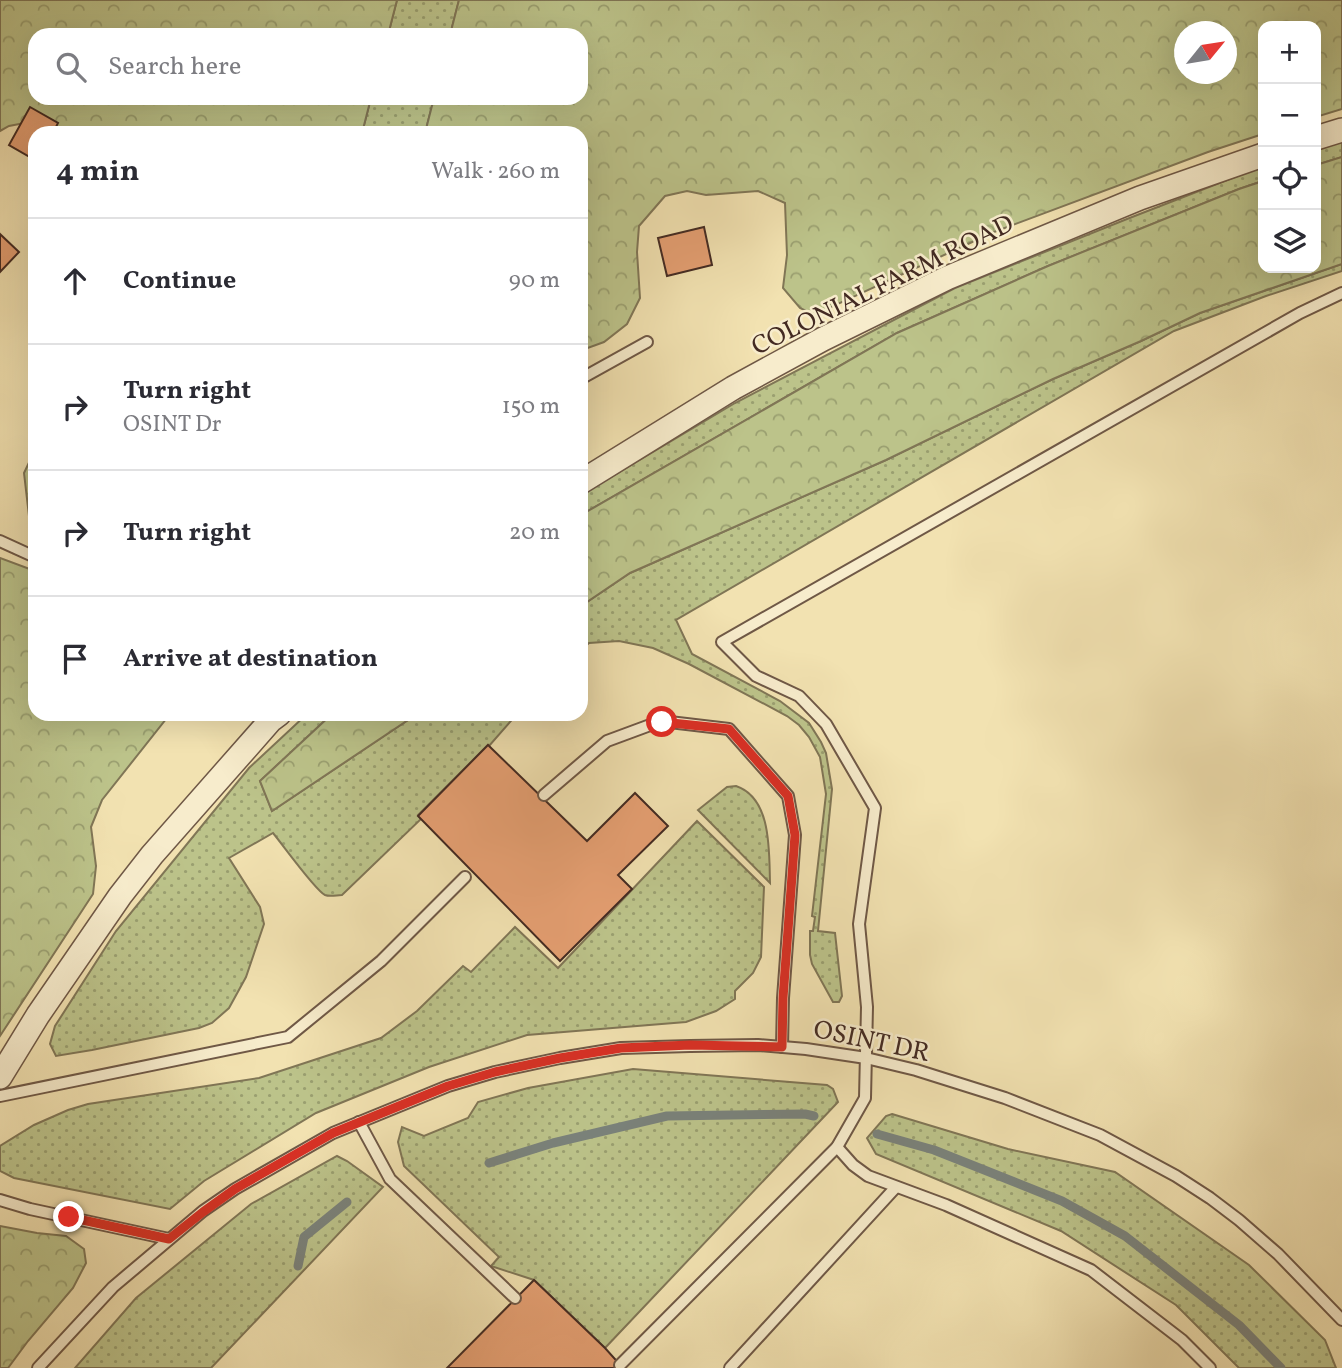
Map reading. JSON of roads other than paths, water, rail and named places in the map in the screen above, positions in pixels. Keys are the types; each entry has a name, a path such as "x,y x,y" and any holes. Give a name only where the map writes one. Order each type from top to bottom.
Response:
{"street":[{"path":"1321,136 1342,130"},
{"name":"COLONIAL FARM ROAD","path":"588,478 733,388 823,339 947,278 1140,198 1258,157"},
{"path":"0,1077 38,1015 120,896 268,721"}],"lane":[{"path":"620,1366 837,1147 865,1098 867,1007 859,924 875,808 826,724 799,696 756,676 722,642 1300,313 1342,293"},
{"path":"588,375 646,342"},
{"path":"0,541 28,553"},
{"path":"544,795 607,741 662,722 729,729 788,796 795,835 782,1047"},
{"path":"0,1096 288,1037 381,961 465,877"},
{"name":"OSINT DR","path":"38,1368 113,1287 169,1239 235,1189 333,1133 448,1086 495,1072 621,1048 690,1045 782,1047 866,1058 916,1070 1005,1098 1100,1135 1165,1170 1239,1220 1278,1254 1342,1320"},
{"path":"359,1122 390,1180 515,1298"},
{"path":"837,1147 853,1165 868,1176 946,1205 1091,1270 1182,1340 1210,1368"},
{"path":"730,1368 896,1187"},
{"path":"0,1200 169,1239"}],"waterway":[{"path":"489,1163 553,1143 667,1116 814,1116"},
{"path":"877,1134 934,1150 1062,1201 1125,1236 1239,1325 1281,1368"},
{"path":"298,1266 304,1237 347,1202"}]}
